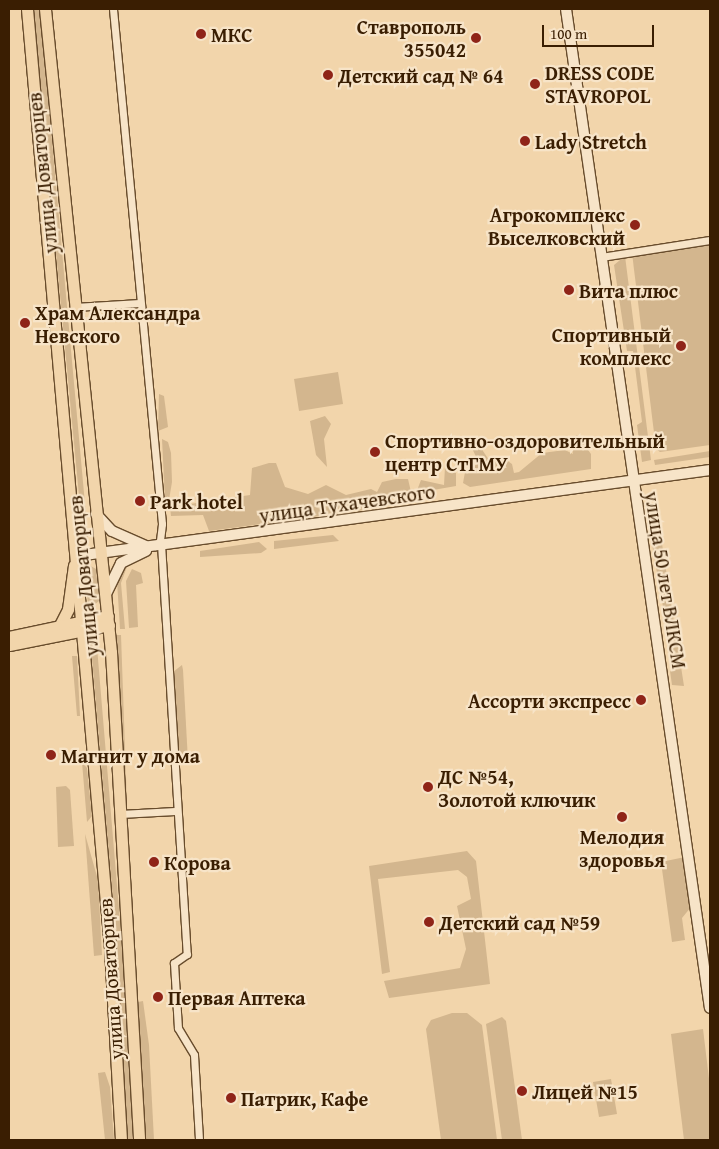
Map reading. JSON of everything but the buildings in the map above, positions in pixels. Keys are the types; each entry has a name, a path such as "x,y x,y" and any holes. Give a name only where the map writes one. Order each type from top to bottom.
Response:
{"main road":[{"name":"улица Доваторцев","path":"28,9 77,556 86,623 85,649 121,1140"},
{"name":"улица Доваторцев","path":"45,9 95,513 106,595 117,814 139,1140"},
{"path":"60,630 68,609 77,556"},
{"path":"9,645 86,623 108,621"},
{"path":"9,637 60,630 76,639 85,649"}],"street":[{"path":"106,595 121,562 154,546 160,541 162,524 113,9"},
{"name":"улица 50 лет ВЛКСМ","path":"566,9 710,1008"},
{"path":"601,257 710,240"},
{"path":"74,307 140,303"},
{"name":"улица Тухачевского","path":"77,556 710,470"},
{"path":"95,513 112,531 154,546"},
{"path":"154,546 187,954 174,963 178,1028 194,1056 199,1140"},
{"path":"117,814 176,812"}],"shaded area":[{"path":"33,9 40,9 88,537 83,538"},
{"path":"710,243 710,445 660,452 656,449 632,253"},
{"path":"625,256 651,460 642,462 637,425 642,422 633,351 627,351 614,265"},
{"path":"338,372 343,404 299,411 294,379"},
{"path":"159,394 164,396 168,427 158,431"},
{"path":"325,416 331,424 324,439 327,467 316,455 310,421"},
{"path":"577,435 591,454 591,469 470,487 463,483 465,472 479,463 469,442 477,442 489,460 503,458 512,464 514,473 519,472 542,453 565,450 573,454 570,440"},
{"path":"162,439 168,442 171,453 172,482 169,500 165,500"},
{"path":"710,451 710,457 655,465 654,460"},
{"path":"276,463 285,487 308,494 326,485 346,495 371,489 377,492 382,482 396,479 408,479 411,492 387,497 364,510 209,531 203,515 171,516 170,507 250,495 252,468"},
{"path":"445,467 456,473 456,486 416,493 421,480 444,485"},
{"path":"645,505 656,505 684,686 672,685 670,671 674,669"},
{"path":"333,535 339,541 274,549 274,541"},
{"path":"259,542 267,549 261,553 200,557 200,551"},
{"path":"128,564 121,583 125,629 120,629 117,581"},
{"path":"89,565 96,569 99,601 93,606 88,604 84,569"},
{"path":"132,569 141,573 143,583 136,585 138,627 129,628 126,581"},
{"path":"90,635 96,635 123,957 133,1140 127,1140 118,957"},
{"path":"116,635 121,635 127,805 122,765"},
{"path":"72,656 77,656 80,716 77,716"},
{"path":"182,665 188,761 179,758 177,746 173,672"},
{"path":"82,762 87,768 92,816 87,822"},
{"path":"66,786 70,790 74,846 58,847 56,787"},
{"path":"85,834 98,880 102,955 94,956"},
{"path":"467,851 476,861 490,984 389,998 384,981 460,968 466,949 457,906 471,899 467,877 458,870 378,879 390,972 382,974 369,866"},
{"path":"685,857 691,907 682,918 685,940 672,942 661,862"},
{"path":"143,1001 149,1045 154,1140 145,1140 138,1002"},
{"path":"452,1013 467,1013 482,1025 497,1140 441,1140 426,1029 431,1020"},
{"path":"502,1017 506,1021 522,1140 502,1140 486,1024"},
{"path":"703,1029 710,1087 710,1140 684,1140 671,1034"},
{"path":"105,1072 110,1087 114,1140 105,1140 98,1073"},
{"path":"611,1079 617,1114 599,1117 593,1082"}],"place":[{"name":"МКС","path":"201,34"},
{"name":"Ставрополь 355042","path":"476,38"},
{"name":"Детский сад № 64","path":"328,75"},
{"name":"DRESS CODE STAVROPOL","path":"535,84"},
{"name":"Lady Stretch","path":"525,141"},
{"name":"Агрокомплекс Выселковский","path":"635,225"},
{"name":"Вита плюс","path":"569,290"},
{"name":"Храм Александра Невского","path":"25,323"},
{"name":"Спортивный комплекс","path":"681,346"},
{"name":"Спортивно-оздоровительный центр СтГМУ","path":"375,452"},
{"name":"Park hotel","path":"140,501"},
{"name":"Ассорти экспресс","path":"641,700"},
{"name":"Магнит у дома","path":"51,755"},
{"name":"ДС №54, Золотой ключик","path":"428,787"},
{"name":"Мелодия здоровья","path":"622,817"},
{"name":"Корова","path":"154,862"},
{"name":"Детский сад №59","path":"429,922"},
{"name":"Первая Аптека","path":"158,997"},
{"name":"Лицей №15","path":"522,1091"},
{"name":"Патрик, Кафе","path":"231,1098"}]}
